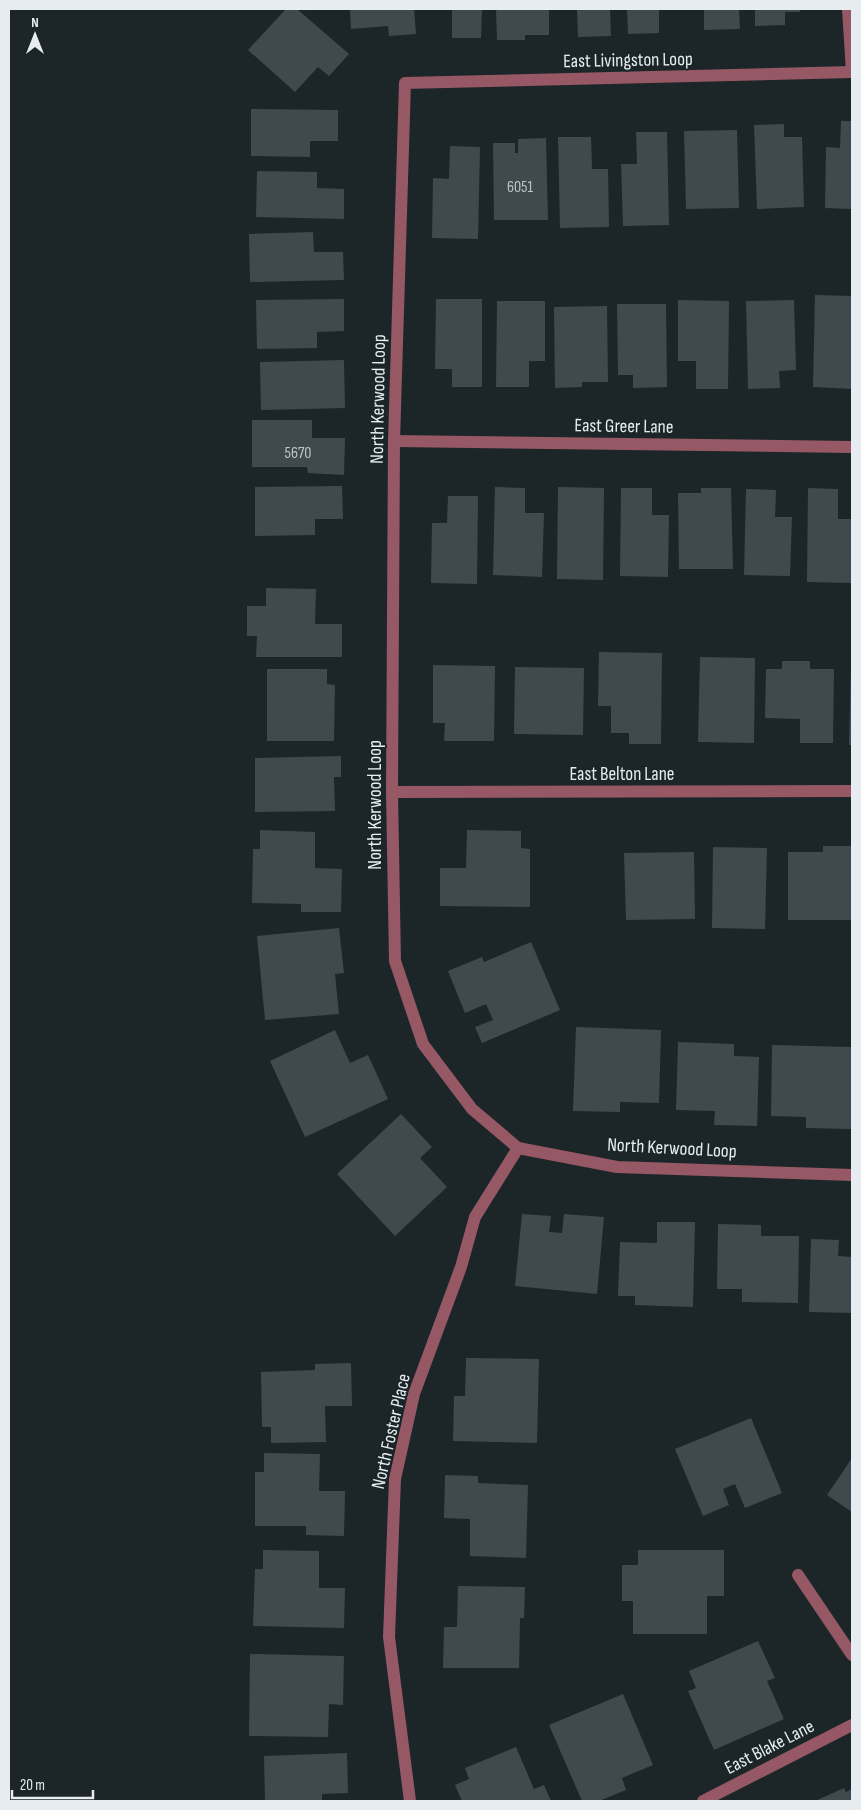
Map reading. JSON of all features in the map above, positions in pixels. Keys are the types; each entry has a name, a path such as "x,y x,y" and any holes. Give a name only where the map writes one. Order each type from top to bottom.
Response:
{"street":[{"path":"848,9 852,72"},
{"name":"East Livingston Loop","path":"405,83 852,72"},
{"name":"North Kerwood Loop","path":"405,83 394,441 392,792 395,961 423,1044 472,1108 518,1148 617,1167 852,1174"},
{"name":"East Greer Lane","path":"394,441 852,448"},
{"name":"East Belton Lane","path":"392,792 852,791"},
{"name":"North Foster Place","path":"410,1801 388,1637 394,1479 414,1394 460,1267 475,1217 518,1148"},
{"path":"798,1575 852,1655"},
{"name":"East Blake Lane","path":"703,1801 852,1725"}],"building":[{"path":"286,9 297,9 349,54 329,76 318,67 295,92 248,50"},
{"path":"350,9 414,9 416,34 389,36 388,26 351,29"},
{"path":"452,9 482,9 481,38 452,38"},
{"path":"496,9 549,9 549,35 525,35 525,40 497,40"},
{"path":"577,9 610,9 611,36 578,37"},
{"path":"627,9 659,9 659,33 628,34"},
{"path":"704,9 739,9 740,29 704,30"},
{"path":"755,9 800,9 800,12 785,12 785,25 755,26"},
{"path":"251,109 338,110 338,141 310,141 310,157 251,156"},
{"path":"841,121 852,121 852,209 825,208 826,147 840,148"},
{"path":"784,124 784,137 802,137 804,207 757,209 754,125"},
{"path":"737,130 739,208 686,209 684,131"},
{"path":"636,132 667,132 669,225 623,226 621,164 637,164"},
{"path":"558,137 591,137 592,169 608,169 609,227 560,228"},
{"path":"546,138 548,220 494,220 493,143 515,143 515,153 518,153 518,139"},
{"path":"450,146 480,147 478,239 432,238 433,178 449,179"},
{"path":"257,171 317,172 317,188 344,189 344,219 256,217"},
{"path":"313,232 314,252 343,252 344,280 250,282 249,234"},
{"path":"815,295 852,296 852,389 813,387"},
{"path":"344,299 344,331 317,332 317,348 257,349 256,300"},
{"path":"436,299 482,299 482,387 452,387 452,369 435,369"},
{"path":"678,300 729,301 728,389 696,389 696,361 678,361"},
{"path":"794,300 796,370 779,371 780,388 748,389 746,301"},
{"path":"497,301 545,301 545,361 529,361 529,387 496,387"},
{"path":"617,304 666,304 667,387 633,388 633,375 618,375"},
{"path":"607,306 608,382 582,382 582,387 555,388 554,307"},
{"path":"344,360 345,408 261,410 260,362"},
{"path":"252,420 312,420 312,438 345,438 344,475 308,473 307,467 252,467"},
{"path":"342,486 343,519 315,519 315,535 255,536 255,487"},
{"path":"495,487 525,488 525,513 544,513 542,577 493,575"},
{"path":"558,487 604,488 603,580 557,579"},
{"path":"621,488 652,488 652,515 669,515 668,577 620,576"},
{"path":"701,488 731,488 733,569 679,569 678,493 701,493"},
{"path":"808,488 838,489 838,519 852,519 852,583 807,582"},
{"path":"746,489 776,490 775,517 792,517 790,576 744,575"},
{"path":"448,496 478,496 477,584 431,583 432,523 447,523"},
{"path":"266,588 316,589 315,624 342,624 342,657 256,657 257,636 247,636 247,606 266,606"},
{"path":"599,652 662,653 661,744 629,744 629,733 611,733 611,706 598,706"},
{"path":"700,657 755,658 754,743 698,742"},
{"path":"782,661 810,661 810,669 834,669 833,743 800,743 800,719 765,718 766,669 782,669"},
{"path":"433,665 495,666 494,741 444,741 445,723 433,723"},
{"path":"851,666 852,745 849,745"},
{"path":"515,667 584,668 583,735 514,734"},
{"path":"267,669 327,669 327,684 335,685 334,741 267,741"},
{"path":"341,756 341,777 334,777 335,811 255,812 255,758"},
{"path":"260,830 315,832 315,868 342,869 341,912 301,912 301,904 252,903 253,849 260,849"},
{"path":"467,830 521,831 521,848 530,849 530,907 440,906 440,868 466,868"},
{"path":"823,846 852,846 852,920 788,920 788,852 823,852"},
{"path":"713,847 767,848 765,929 712,928"},
{"path":"694,852 695,919 626,920 624,853"},
{"path":"339,928 344,973 335,974 339,1014 265,1020 257,936"},
{"path":"531,942 560,1010 482,1043 475,1027 493,1020 486,1004 465,1013 448,971 482,957 484,962"},
{"path":"576,1027 661,1030 659,1103 620,1102 620,1112 573,1111"},
{"path":"335,1030 350,1063 368,1055 388,1099 305,1137 270,1061"},
{"path":"678,1042 734,1044 734,1056 759,1057 757,1126 714,1125 715,1111 676,1110"},
{"path":"772,1045 852,1047 851,1129 806,1128 806,1117 771,1116"},
{"path":"401,1114 432,1147 420,1158 447,1187 395,1236 337,1174"},
{"path":"522,1214 551,1216 549,1232 562,1233 564,1214 604,1217 597,1294 515,1286"},
{"path":"657,1222 695,1222 693,1307 635,1305 635,1296 618,1296 620,1242 657,1243"},
{"path":"718,1224 761,1225 761,1236 799,1236 798,1303 742,1302 742,1289 717,1289"},
{"path":"811,1239 839,1240 838,1256 852,1257 852,1313 809,1312"},
{"path":"466,1358 539,1359 537,1443 453,1441 454,1396 465,1396"},
{"path":"351,1363 352,1406 325,1406 326,1442 271,1443 271,1427 262,1427 261,1372 315,1370 315,1364"},
{"path":"751,1418 782,1493 745,1508 735,1484 723,1489 729,1505 703,1516 675,1449"},
{"path":"264,1453 320,1454 319,1491 345,1491 344,1536 306,1535 306,1526 255,1526 255,1472 264,1472"},
{"path":"852,1458 852,1512 827,1495"},
{"path":"445,1475 478,1476 478,1483 528,1485 526,1558 470,1556 470,1519 444,1518"},
{"path":"263,1550 319,1551 319,1588 345,1588 344,1628 253,1626 255,1569 263,1569"},
{"path":"638,1550 724,1550 724,1596 707,1596 707,1634 633,1634 633,1601 622,1601 622,1565 638,1565"},
{"path":"458,1586 525,1587 524,1618 520,1618 519,1668 443,1668 444,1627 457,1627"},
{"path":"758,1641 775,1678 767,1681 784,1719 714,1750 688,1691 696,1688 689,1671"},
{"path":"250,1654 344,1656 343,1705 329,1704 328,1737 249,1736"},
{"path":"623,1694 653,1765 622,1778 626,1790 599,1801 582,1801 549,1725"},
{"path":"516,1747 534,1789 544,1785 551,1801 462,1801 455,1785 469,1779 465,1768"},
{"path":"347,1753 348,1793 322,1794 322,1801 265,1801 264,1756"},
{"path":"844,1788 846,1792 852,1789 852,1801 815,1801"}]}
